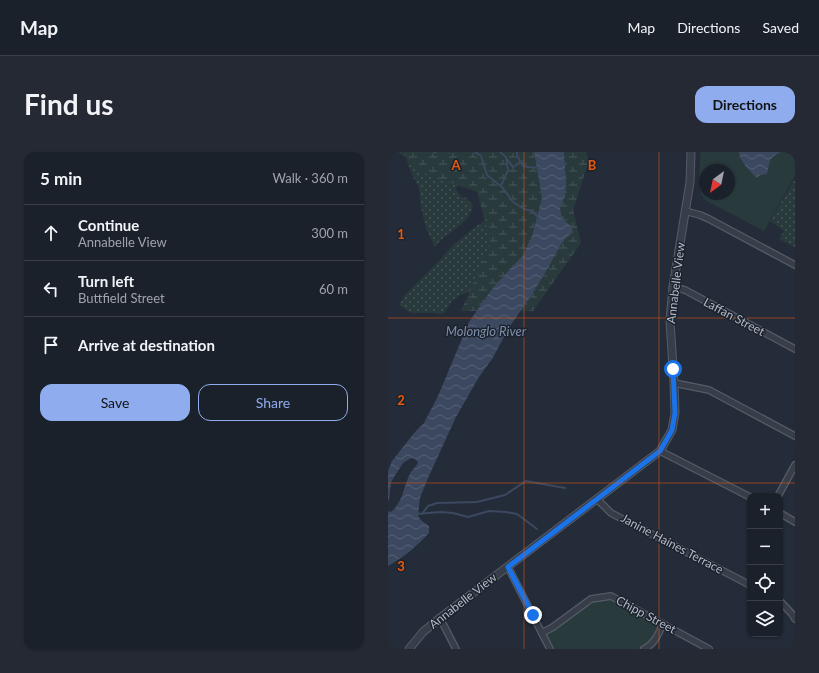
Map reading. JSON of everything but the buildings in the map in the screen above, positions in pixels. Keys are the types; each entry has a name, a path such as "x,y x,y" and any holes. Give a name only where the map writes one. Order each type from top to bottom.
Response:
{"street":[{"name":"Annabelle View","path":"409,649 423,632 440,618 660,451 672,430 675,413 670,321 673,287 690,182 691,152"},
{"path":"685,211 709,219 795,265"},
{"name":"Laffan Street","path":"673,287 685,290 795,349"},
{"path":"674,383 709,390 795,436"},
{"path":"660,451 747,496"},
{"path":"780,493 795,465"},
{"name":"Janine Haines Terrace","path":"597,499 611,513 747,583"},
{"path":"783,515 795,522"},
{"path":"508,567 550,649"},
{"name":"Chipp Street","path":"542,633 553,627 591,599 610,596 709,649"},
{"path":"783,604 795,618"},
{"path":"440,618 456,649"},
{"path":"644,649 656,639 663,624"}],"green space":[{"path":"398,152 426,152 459,185 455,188 461,197 465,197 473,205 467,218 435,247 426,228 419,188 406,158"},
{"path":"404,152 586,152 589,160 573,210 581,243 533,311 461,311 491,244 477,192 423,173"},
{"path":"700,152 795,152 795,176 764,231 705,200 735,200 735,164 700,164"},
{"path":"795,179 795,247 779,239 784,231 770,221"},
{"path":"514,211 470,292 457,297 448,306 443,314 411,313 399,305 406,294 453,245 485,221"},
{"path":"611,596 663,624 656,639 644,649 550,649 542,633 591,599"}],"water":[{"name":"Molonglo River","path":"534,152 564,152 566,183 565,196 560,208 562,219 571,226 573,232 560,246 531,296 510,326 492,359 479,377 456,417 420,498 418,516 429,526 429,533 420,543 388,566 388,511 391,512 395,508 401,498 408,477 418,462 411,458 403,463 391,482 388,502 388,471 392,461 424,423 438,396 469,322 492,289 523,255 532,236 542,198"},
{"path":"739,152 781,152 772,158 769,163 767,174 760,175 757,178 743,163"}],"waterway":[{"path":"475,152 481,156 487,175 503,188 513,202 524,209 532,211 538,217"},
{"path":"500,152 506,157 508,170 501,186"},
{"path":"517,152 523,166 540,168"},
{"path":"506,158 513,167 520,162"},
{"path":"422,514 428,506 437,503 477,502 505,495 526,481 565,488"},
{"path":"416,514 441,512 453,513 468,517 489,511 506,512 517,514 537,529"}],"route":[{"path":"533,615 508,567 660,451 672,430 675,413 673,369"}]}
